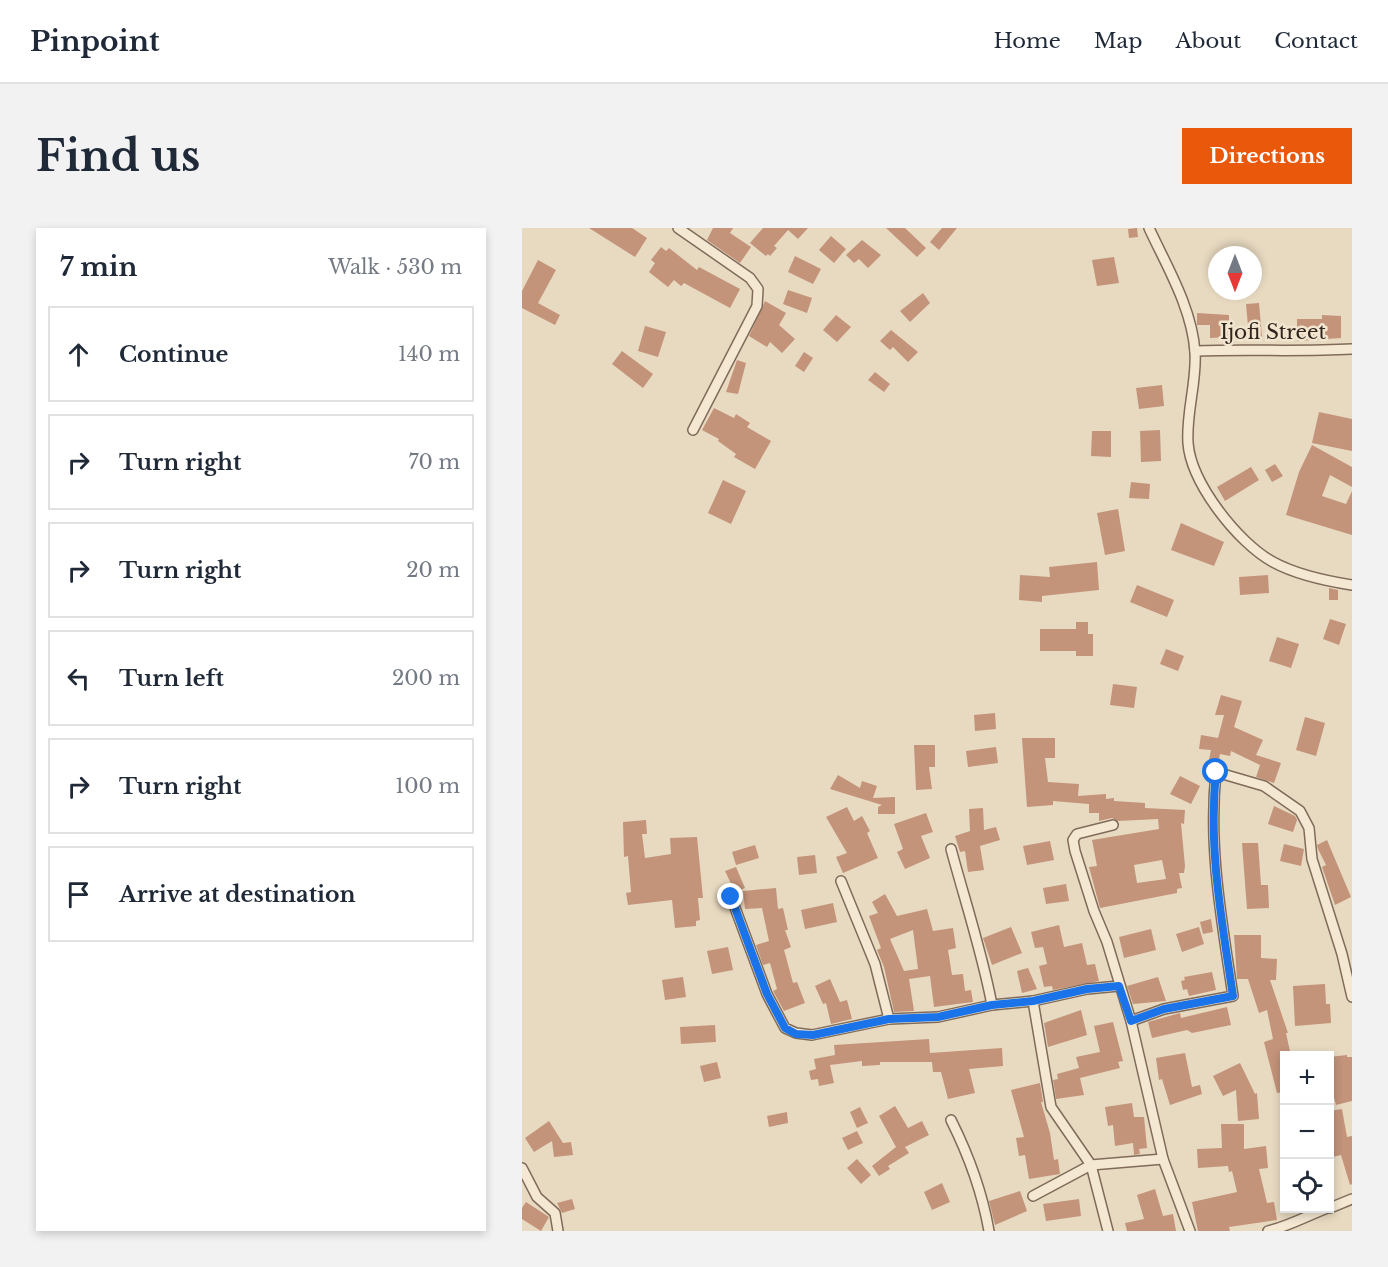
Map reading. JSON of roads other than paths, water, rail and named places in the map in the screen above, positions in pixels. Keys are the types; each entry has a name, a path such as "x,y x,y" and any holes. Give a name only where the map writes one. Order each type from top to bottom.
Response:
{"street":[{"path":"678,228 750,278 758,289 757,306 693,430"},
{"path":"1149,228 1180,295 1190,323 1195,351 1188,420 1191,465 1226,520 1271,561 1293,571 1352,585"},
{"name":"Ijofi Street","path":"1195,351 1254,348 1293,352 1352,349"},
{"path":"1131,1021 1164,1009 1233,996 1215,872 1213,802 1216,772 1264,786 1300,811 1310,828 1312,859 1342,954 1352,997"},
{"path":"1113,825 1077,834 1073,840 1131,1021 1163,1159 1190,1231"},
{"path":"951,849 971,925 984,962 992,1005"},
{"path":"841,881 875,964 889,1019"},
{"path":"731,897 767,994 785,1028 796,1034 813,1035 889,1019 938,1017 992,1005 1033,1001 1087,989 1119,986"},
{"path":"1033,1001 1051,1107 1091,1165 1108,1231"},
{"path":"951,1120 969,1156 985,1205 989,1231"},
{"path":"1033,1196 1091,1165 1163,1159"},
{"path":"522,1168 537,1197 555,1213 558,1231"},
{"path":"1334,1206 1352,1200"},
{"path":"1268,1231 1290,1226 1315,1213"}]}
